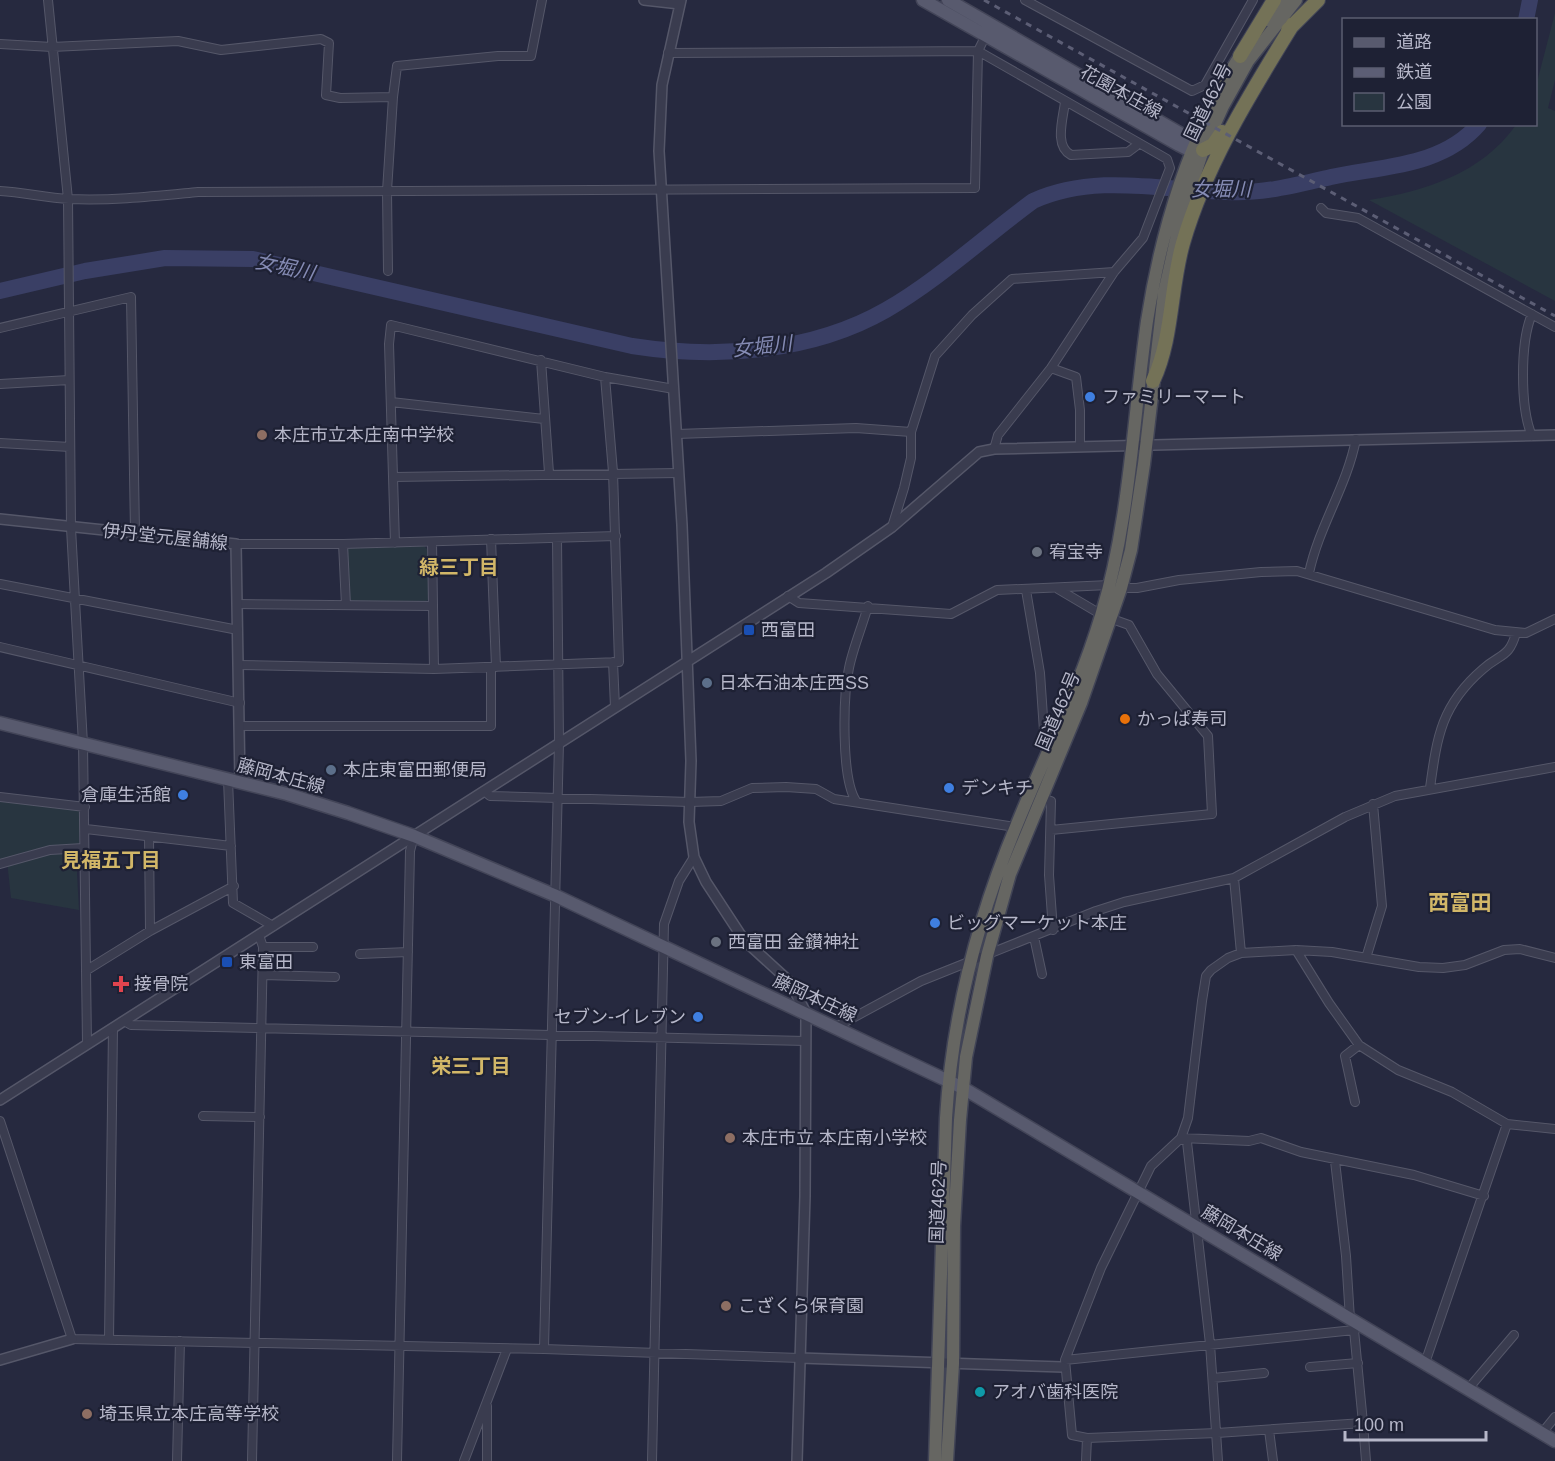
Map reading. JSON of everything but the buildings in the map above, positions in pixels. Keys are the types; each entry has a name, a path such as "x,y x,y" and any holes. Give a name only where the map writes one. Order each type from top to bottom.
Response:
{"highway":[{"path":"1240,56 1274,0"},
{"name":"国道462号","path":"947,1461 952,1364 954,1226 963,1088 966,1057 987,956 1010,874 1081,703 1107,617 1115,586 1148,319 1197,172 1196,148 1240,56 1283,0"},
{"name":"国道462号","path":"1196,148 1248,61 1296,0"},
{"path":"1196,148 1218,140 1267,56 1293,24 1318,0"},
{"path":"1153,381 1162,362 1176,273 1182,213 1197,172 1293,24"},
{"name":"国道462号","path":"1115,586 1131,550 1153,381"},
{"name":"国道462号","path":"935,1461 942,1182 948,1080 971,962 1015,827 1107,617"}],"main road":[{"name":"花園本庄線","path":"923,0 1196,148"},
{"name":"花園本庄線","path":"948,0 1196,148"},
{"name":"藤岡本庄線","path":"0,723 297,798 414,836 554,895 963,1088 1139,1191 1354,1324 1425,1363 1555,1441"}],"street":[{"path":"48,0 68,199 67,301 71,528 80,666 86,829 83,848 87,1044"},
{"path":"388,271 387,191 397,66 498,56 531,56 542,0"},
{"path":"644,0 681,2 668,53 659,117 660,190 679,473 688,659 690,802 694,857 706,882 744,940 790,982 806,1013 797,1461"},
{"path":"1025,0 1192,91 1205,85 1253,0"},
{"path":"0,191 68,199 198,192 975,188 978,51 986,35"},
{"path":"0,44 51,47 178,41 221,50 321,39 329,43 326,95 340,98 393,97"},
{"path":"668,53 978,51 989,55 1065,102 1164,156 1170,168 1155,211 1137,248 1114,272 1052,368 998,435 994,449"},
{"path":"1065,102 1061,144 1064,151 1071,154 1128,152 1136,146"},
{"path":"1321,208 1330,214 1358,218 1555,327"},
{"path":"892,526 911,458 911,432 935,356 972,315 1012,279 1114,272"},
{"path":"0,328 131,297 135,532"},
{"path":"1532,314 1526,341 1524,384 1527,423 1532,436"},
{"path":"395,543 389,330 391,326 605,377 674,389"},
{"path":"541,360 549,473"},
{"path":"1052,368 1072,373 1076,377 1080,410 1080,446"},
{"path":"238,664 434,669 619,662 613,472 605,377"},
{"path":"0,384 69,380"},
{"path":"391,402 544,418"},
{"path":"677,434 855,428 911,432"},
{"path":"0,1100 826,573 892,526 973,457 985,450 1555,435"},
{"path":"1309,573 1314,551 1346,476 1356,439"},
{"path":"0,443 70,447"},
{"path":"394,477 613,472 679,473"},
{"name":"伊丹堂元屋舗線","path":"0,519 236,544 241,726 234,782"},
{"path":"236,544 343,544 616,537"},
{"path":"544,1349 559,743 557,538"},
{"path":"241,726 491,726 494,667 491,539"},
{"path":"432,542 434,669"},
{"path":"343,544 346,605"},
{"path":"788,596 799,603 868,606 951,614 997,590 1058,589 1071,585 1137,588 1179,580 1261,572 1309,573 1495,630 1526,633 1555,619"},
{"path":"0,584 238,630"},
{"path":"1051,830 1212,814 1208,736 1157,674 1129,625 1107,617 1058,589"},
{"path":"1026,590 1040,673 1044,731 1053,740"},
{"path":"237,604 434,606"},
{"path":"856,801 846,773 846,697 848,669 868,606"},
{"path":"1430,788 1438,734 1443,718 1456,698 1484,668 1508,653 1516,633"},
{"path":"0,647 240,703"},
{"path":"613,662 615,707"},
{"path":"836,1027 884,998 1124,902 1234,878 1373,804 1430,788 1555,767"},
{"path":"234,782 231,846 234,903 273,926"},
{"path":"484,791 490,796 690,802 721,801 752,788 816,789 834,799 1015,827"},
{"path":"0,797 85,807"},
{"path":"1040,798 1051,801 1049,875 1053,930"},
{"path":"1366,958 1382,906 1373,804"},
{"path":"86,829 231,846"},
{"path":"397,1461 410,851 414,836"},
{"path":"148,838 150,932"},
{"path":"0,864 50,850 83,848"},
{"path":"652,1461 664,924 679,881 694,857"},
{"path":"1234,878 1241,953"},
{"path":"87,970 234,886"},
{"path":"252,1461 263,975 263,947 259,935"},
{"path":"1034,937 1042,974"},
{"path":"263,947 313,947"},
{"path":"1363,1423 1217,1433 1087,1438 1072,1435 1064,1363 1101,1268 1151,1166 1181,1138 1188,1118 1206,975 1217,964 1241,953 1296,950 1332,952 1419,968 1465,965 1504,950 1520,949 1555,958"},
{"path":"1296,950 1359,1045 1398,1070 1452,1092 1507,1124 1555,1129"},
{"path":"360,954 408,952"},
{"path":"263,975 335,977"},
{"path":"124,1021 131,1025 262,1029 806,1041"},
{"path":"109,1340 113,1028"},
{"path":"1355,1102 1345,1056 1359,1045"},
{"path":"203,1116 260,1117"},
{"path":"0,1122 72,1339"},
{"path":"1425,1363 1507,1124"},
{"path":"1181,1138 1211,1141 1249,1141 1261,1138 1335,1161 1414,1175 1484,1196"},
{"path":"1181,1138 1187,1142 1197,1227 1210,1344 1218,1461"},
{"path":"1335,1161 1354,1324 1366,1461"},
{"path":"0,1360 72,1339 544,1349 952,1364 1064,1363 1354,1324"},
{"path":"1468,1389 1514,1335"},
{"path":"177,1461 180,1341"},
{"path":"464,1461 507,1349"},
{"path":"1310,1367 1358,1363"},
{"path":"1213,1378 1264,1373"},
{"path":"487,1399 487,1461"},
{"path":"1542,1433 1555,1418"},
{"path":"1269,1430 1273,1461"},
{"path":"1086,1461 1087,1438"}],"green space":[{"path":"1555,13 1555,80 1548,108 1555,111 1555,301 1369,200 1411,191 1450,178 1486,156 1515,126 1537,126 1537,82"},
{"path":"424,546 427,549 429,599 425,602 351,602 348,599 346,551 349,548"},
{"path":"0,800 77,810 81,813 77,874 79,910 11,898 7,861 0,862"}],"waterway":[{"name":"女堀川","path":"1526,18 1530,0"},
{"name":"女堀川","path":"0,291 85,271 165,258 253,259 632,346 697,352 762,349 826,336 886,310 942,272 1033,201 1056,192 1104,185 1240,192 1279,188 1390,167 1429,157 1464,138 1477,126"}],"railway":[{"path":"984,0 1555,316"}],"place":[{"name":"ファミリーマート","path":"1090,397"},
{"name":"本庄市立本庄南中学校","path":"262,435"},
{"name":"宥宝寺","path":"1037,552"},
{"name":"西富田","path":"749,630"},
{"name":"日本石油本庄西SS","path":"707,683"},
{"name":"かっぱ寿司","path":"1125,719"},
{"name":"本庄東富田郵便局","path":"331,770"},
{"name":"デンキチ","path":"949,788"},
{"name":"倉庫生活館","path":"183,795"},
{"name":"ビッグマーケット本庄","path":"935,923"},
{"name":"西富田 金鑚神社","path":"716,942"},
{"name":"東富田","path":"227,962"},
{"name":"接骨院","path":"121,984"},
{"name":"セブン-イレブン","path":"698,1017"},
{"name":"本庄市立 本庄南小学校","path":"730,1138"},
{"name":"こざくら保育園","path":"726,1306"},
{"name":"アオバ歯科医院","path":"980,1392"},
{"name":"埼玉県立本庄高等学校","path":"87,1414"}],"district":[{"name":"緑三丁目","path":"459,567"},
{"name":"見福五丁目","path":"111,860"},
{"name":"西富田","path":"1460,902"},
{"name":"栄三丁目","path":"471,1066"}]}
